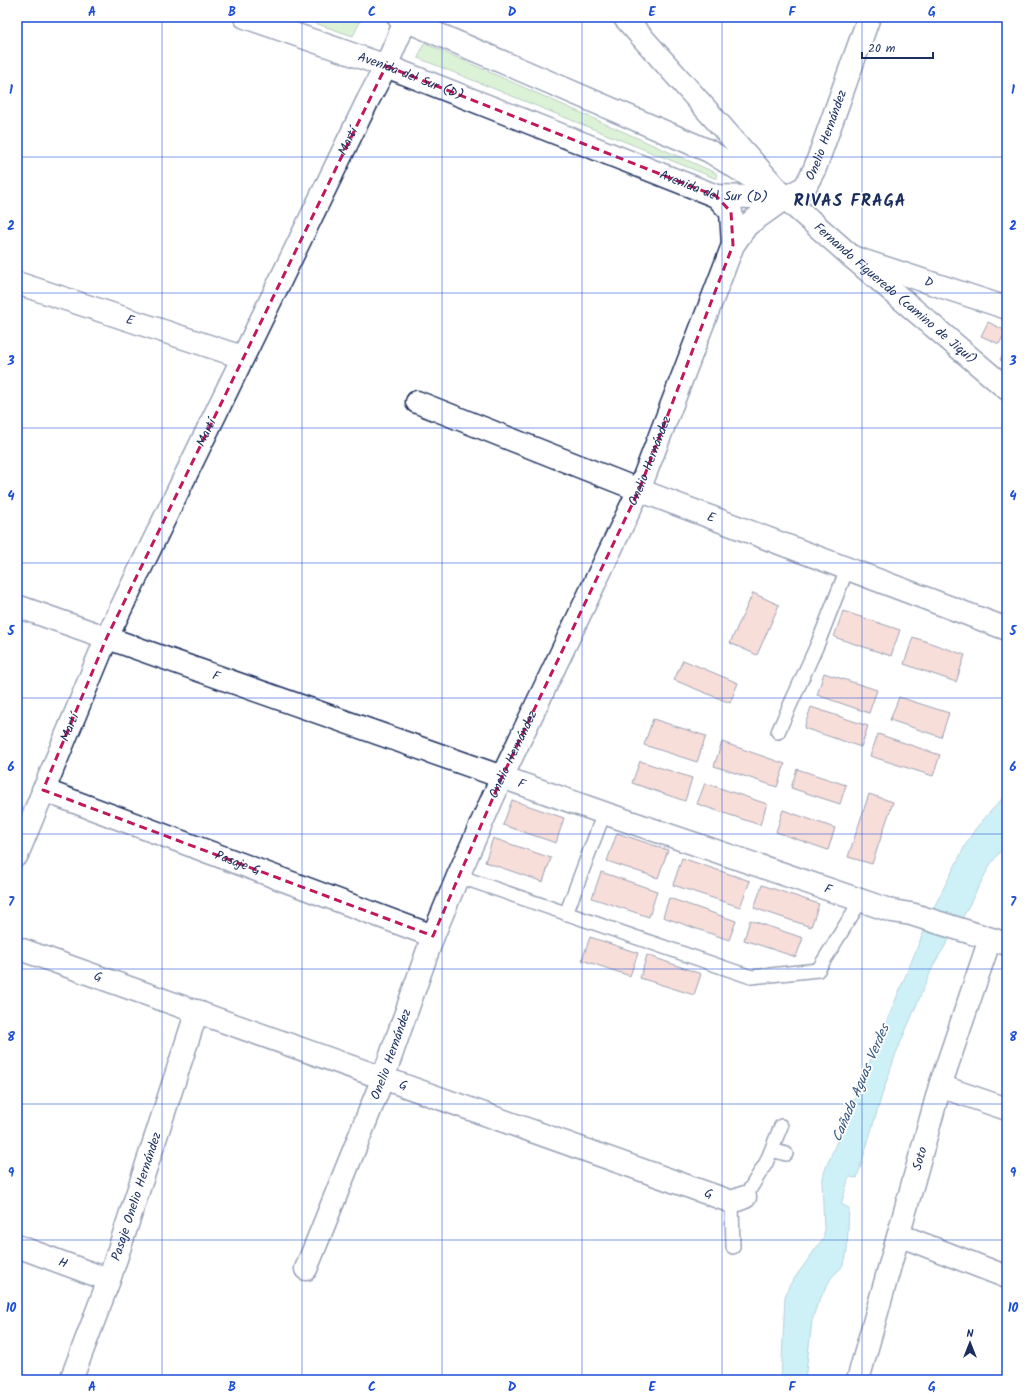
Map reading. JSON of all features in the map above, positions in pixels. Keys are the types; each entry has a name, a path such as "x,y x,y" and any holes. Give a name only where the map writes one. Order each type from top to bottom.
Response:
{"street":[{"name":"Avenida del Sur (D)","path":"245,17 386,66 716,196 785,198"},
{"name":"Fernando Figueredo (camino de Jiquí)","path":"624,17 785,198 1007,389"},
{"name":"Onelio Hernández","path":"306,1269 383,1078 433,936 458,876 502,777 639,490 733,245 747,225 785,198 805,187 815,168 869,17"},
{"name":"Avenida del Sur (D)","path":"404,18 710,151 785,198"},
{"name":"Martí","path":"17,855 107,637 242,357 386,66 404,18"},
{"path":"710,151 721,146 724,138 721,126"},
{"name":"Onelio Hernández","path":"716,196 731,212 733,245"},
{"name":"D","path":"852,257 1007,308"},
{"name":"E","path":"17,283 242,357"},
{"name":"E","path":"417,402 639,490 1007,629"},
{"name":"F","path":"17,606 604,813 892,911 911,914 999,941"},
{"name":"Pasaje G","path":"43,790 433,936"},
{"name":"Soto","path":"858,1380 940,1086 999,941"},
{"name":"G","path":"17,948 383,1078 738,1199"},
{"name":"Pasaje Onelio Hernández","path":"71,1380 109,1280 197,1011"},
{"path":"940,1086 1007,1109"},
{"path":"898,1235 1007,1277"},
{"name":"H","path":"17,1246 109,1280"}],"lane":[{"path":"778,732 818,643 847,569"},
{"path":"566,914 604,813"},
{"path":"458,876 751,977 818,970 861,900"},
{"path":"733,1247 738,1199 766,1163 782,1126"},
{"path":"772,1150 786,1154"}],"highlighted area":[{"path":"386,66 716,196 731,212 733,245 639,490 502,777 433,936 43,790 107,637"}],"green space":[{"path":"297,17 347,17 360,22 353,36"},
{"path":"424,43 716,173 717,179 418,58"}],"water":[{"path":"1007,793 1007,836 1004,846 990,865 964,915 934,964 896,1053 857,1178 849,1177 841,1204 849,1208 847,1251 841,1268 831,1278 817,1305 812,1321 805,1380 781,1380 785,1297 789,1286 824,1237 822,1182 825,1170 934,907 967,842 976,828"}],"building":[{"path":"988,322 1006,331 999,344 981,336"},
{"path":"1007,347 1007,363 1000,360"},
{"path":"753,593 779,605 757,655 730,643"},
{"path":"843,611 900,630 891,656 834,637"},
{"path":"913,637 965,655 956,682 904,664"},
{"path":"683,660 738,683 730,703 674,680"},
{"path":"824,673 877,690 869,713 817,695"},
{"path":"899,697 949,713 941,737 890,720"},
{"path":"811,707 868,726 861,747 804,728"},
{"path":"653,719 706,736 697,762 644,745"},
{"path":"878,734 940,755 933,776 870,756"},
{"path":"722,742 785,764 777,787 714,766"},
{"path":"640,761 692,778 685,801 632,783"},
{"path":"797,769 846,785 840,804 791,788"},
{"path":"705,783 767,804 760,825 697,804"},
{"path":"869,794 893,802 872,864 848,857"},
{"path":"512,800 564,818 556,843 503,825"},
{"path":"783,810 835,828 828,850 776,832"},
{"path":"617,833 668,850 658,878 607,861"},
{"path":"493,838 551,858 543,882 485,862"},
{"path":"682,858 750,881 740,907 673,885"},
{"path":"601,872 657,891 649,917 592,898"},
{"path":"762,885 819,904 811,927 754,908"},
{"path":"669,898 736,921 729,940 663,917"},
{"path":"750,920 803,938 796,957 744,940"},
{"path":"590,937 638,953 630,976 582,960"},
{"path":"647,955 701,974 694,995 640,978"}],"district":[{"name":"RIVAS FRAGA","path":"850,201"}],"water label":[{"name":"Cañada Aguas Verdes","path":"861,1083"}]}
